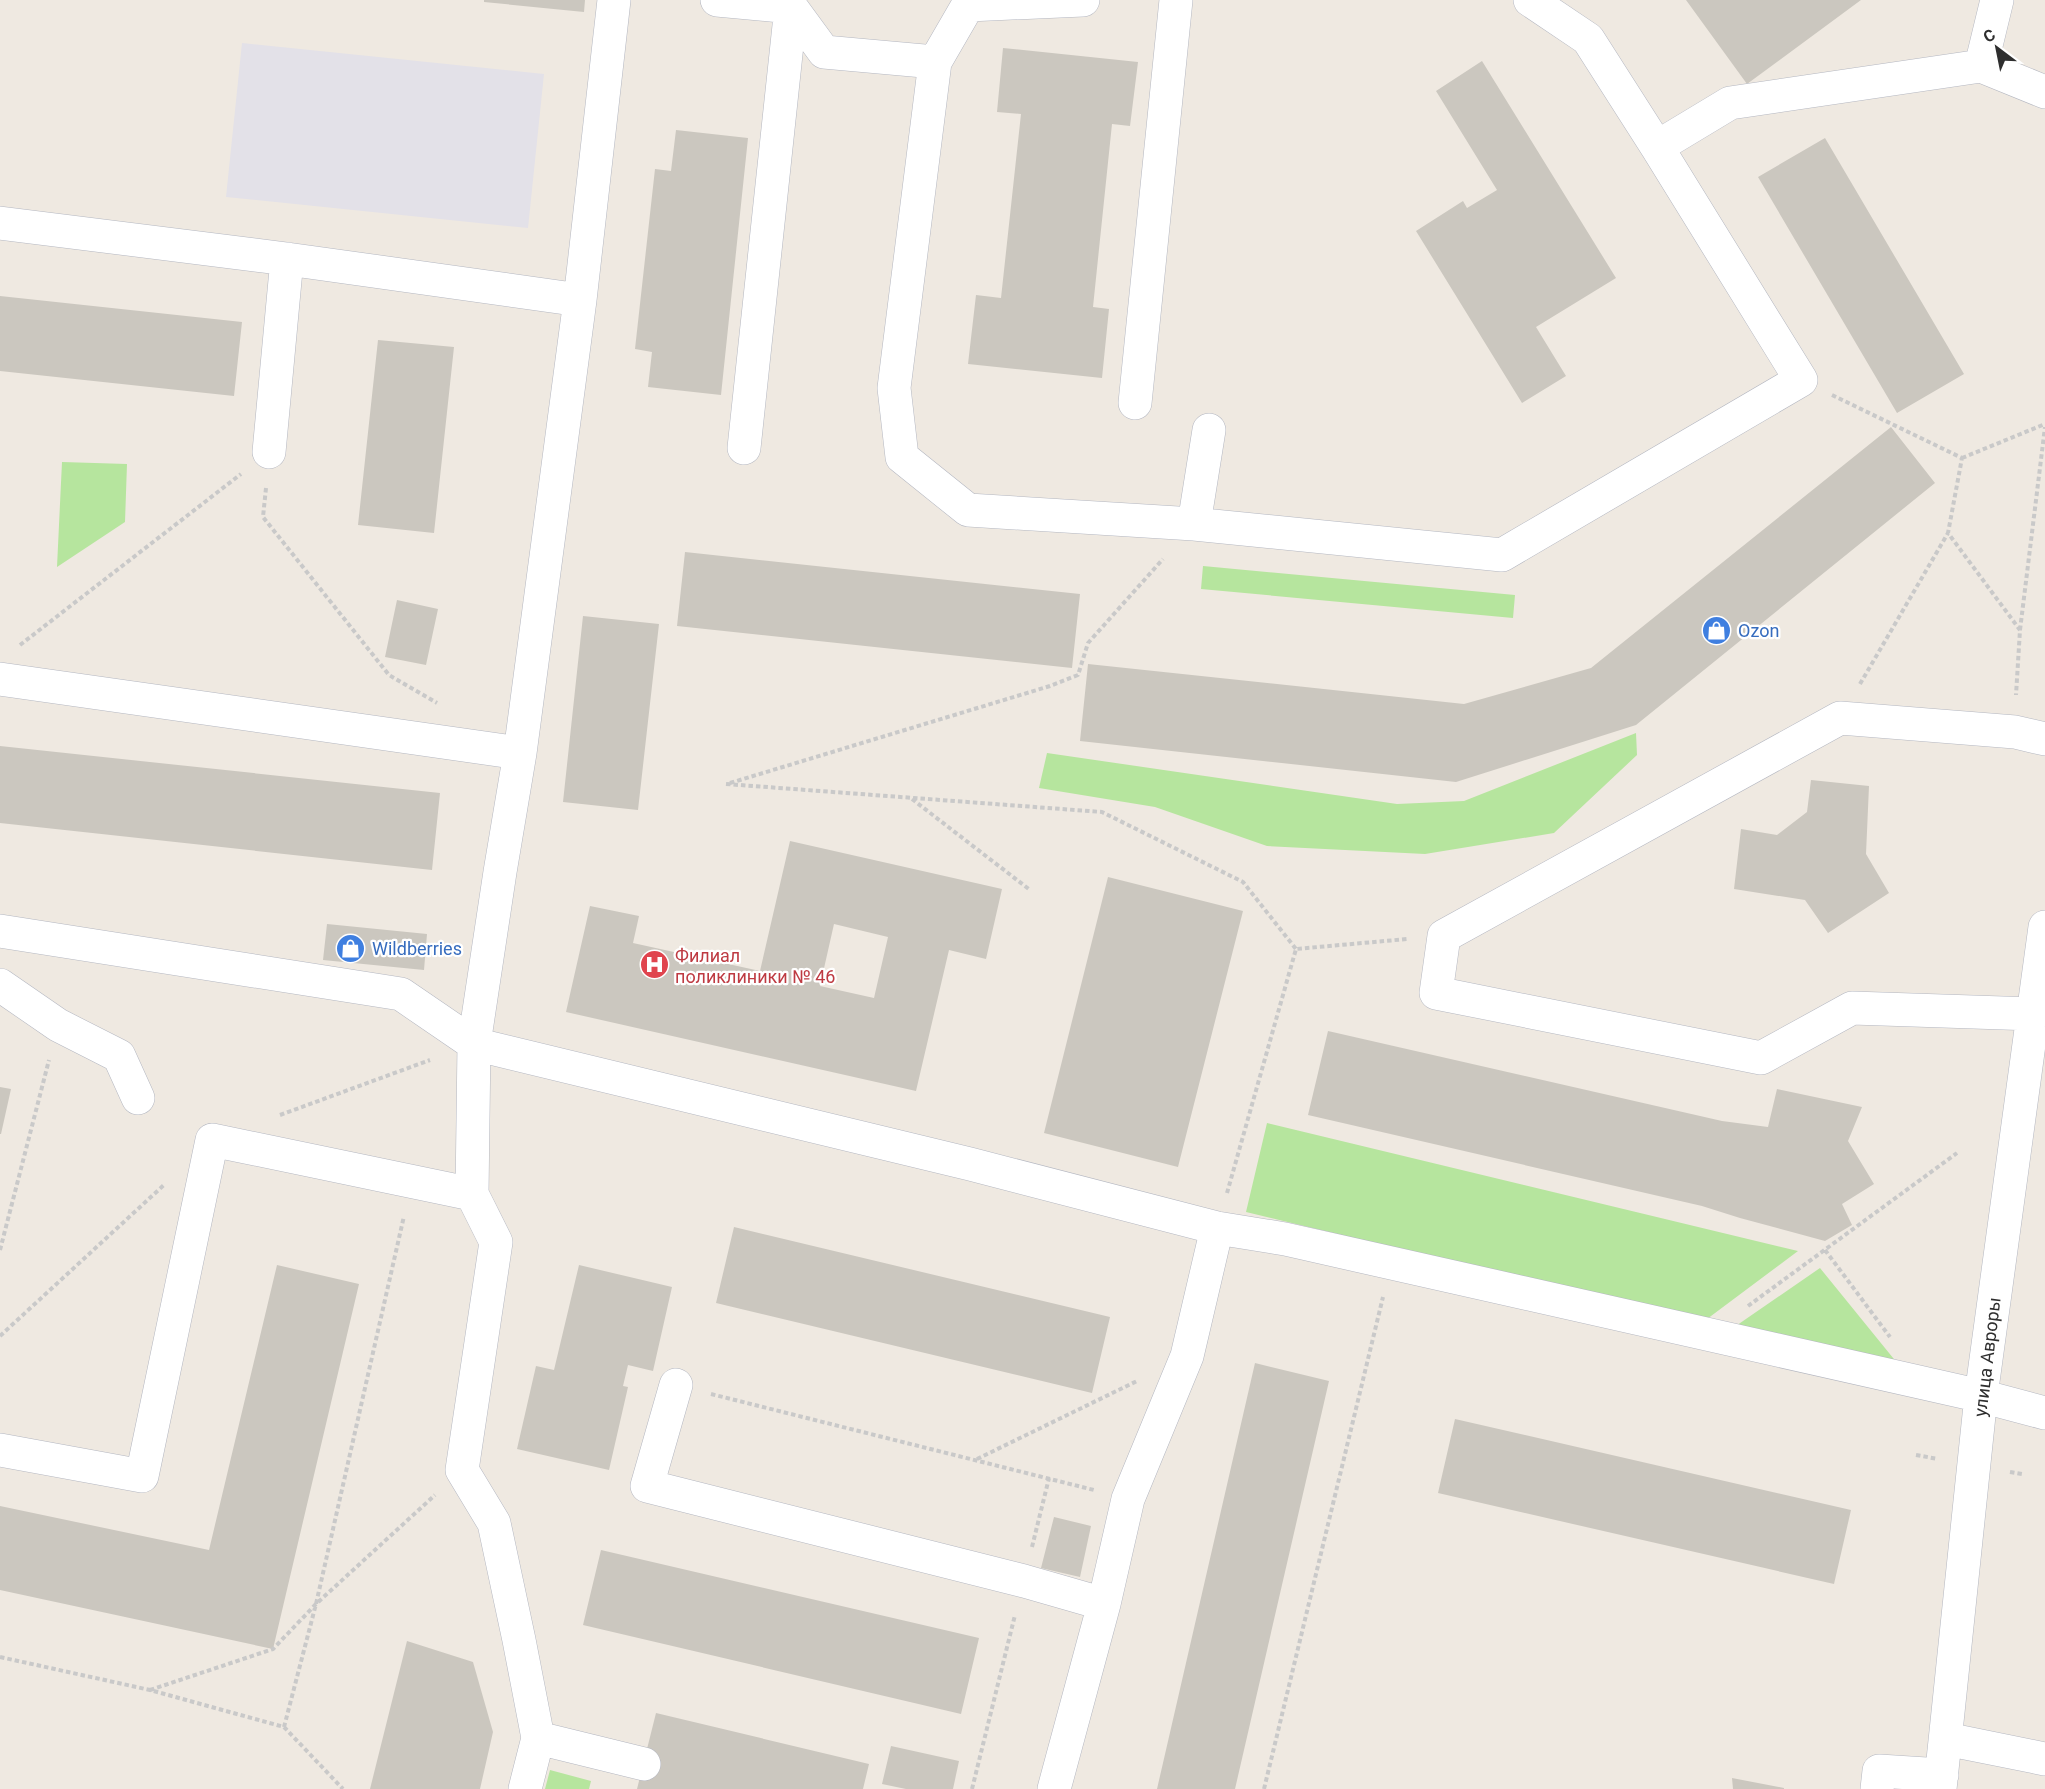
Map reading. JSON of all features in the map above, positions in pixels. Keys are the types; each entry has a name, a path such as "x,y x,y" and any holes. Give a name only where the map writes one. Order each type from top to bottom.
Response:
{"street":[{"path":"525,1789 538,1738 494,1523 462,1470 496,1242 472,1194 474,1044 520,753 580,300 614,0"},
{"path":"717,0 791,7 824,52 935,63"},
{"path":"1083,0 968,5 935,63 894,388 902,457 968,510 1194,524 1502,555 1801,380 1657,147 1587,39 1530,0"},
{"path":"1135,403 1176,0"},
{"path":"1981,66 1997,0"},
{"path":"744,448 791,7"},
{"path":"1657,147 1730,103 1981,66 2045,92"},
{"path":"0,223 287,259 580,300"},
{"path":"269,452 287,259"},
{"path":"1194,524 1209,430"},
{"path":"0,679 520,753"},
{"path":"2030,735 1840,718 1444,936 1436,993 1761,1058 1852,1008 2034,1014"},
{"name":"улица Авроры","path":"1941,1782 1981,1396 2045,927"},
{"path":"0,931 401,994 474,1044 970,1164 1217,1228 1284,1239 1981,1396 2045,1413"},
{"path":"0,985 58,1025 119,1056 138,1098"},
{"path":"0,1450 142,1476 212,1140 472,1194"},
{"path":"1054,1789 1104,1604 1128,1499 1187,1356 1217,1228"},
{"path":"676,1385 647,1486 1024,1581 1104,1604"},
{"path":"538,1738 644,1764"},
{"path":"1946,1739 2045,1759"},
{"path":"1877,1789 1879,1771 1941,1782"}],"path":[{"path":"1801,380 1962,458 2045,425 2020,630 2030,735"},
{"path":"19,646 269,452"},
{"path":"269,452 263,517 389,675 440,705"},
{"path":"1840,718 1948,533 1962,458"},
{"path":"1194,524 1088,643 1078,675 1050,686 726,784 1102,812 1243,882 1296,949"},
{"path":"1948,533 2020,630"},
{"path":"910,798 1030,890"},
{"path":"1296,949 1444,936"},
{"path":"1217,1228 1296,949"},
{"path":"0,1250 58,1025"},
{"path":"1709,1335 1957,1153"},
{"path":"284,1726 316,1604 412,1182"},
{"path":"1825,1250 1924,1383"},
{"path":"1264,1789 1391,1263"},
{"path":"976,1460 1187,1356"},
{"path":"676,1385 1128,1499"},
{"path":"150,1690 273,1649 316,1604 462,1470"},
{"path":"972,1789 1049,1478"},
{"path":"0,1657 150,1690 284,1726 343,1789"}],"shaded area":[{"path":"242,43 544,74 528,228 226,197"}],"green space":[{"path":"62,462 127,464 125,522 57,567"},
{"path":"1203,566 1515,595 1513,618 1201,589"},
{"path":"1636,733 1637,755 1554,833 1425,854 1267,846 1155,807 1039,788 1047,753 1397,804 1464,801"},
{"path":"1267,1123 1798,1251 1703,1322 1246,1212"},
{"path":"1820,1268 1902,1369 1730,1330"},
{"path":"550,1770 591,1781 589,1789 545,1789"}],"building":[{"path":"484,0 585,0 584,12 484,2"},
{"path":"1686,0 1861,0 1747,84"},
{"path":"1003,48 1138,62 1130,126 1112,124 1093,307 1109,309 1102,378 968,364 976,295 1001,298 1021,114 997,112"},
{"path":"1482,61 1616,278 1536,327 1566,376 1522,403 1416,231 1463,201 1467,208 1497,190 1436,91"},
{"path":"676,130 748,138 721,395 648,387 652,352 635,349 655,169 671,171"},
{"path":"1825,138 1964,374 1897,413 1758,177"},
{"path":"0,296 242,322 234,396 0,371"},
{"path":"378,340 454,347 434,533 358,525"},
{"path":"1891,427 1935,483 1636,725 1456,782 1080,741 1088,664 1464,704 1591,668"},
{"path":"685,552 1080,594 1072,668 677,626"},
{"path":"397,600 438,609 426,665 385,657"},
{"path":"583,616 659,624 638,810 563,802"},
{"path":"0,746 440,793 432,870 0,823"},
{"path":"1811,780 1869,786 1866,854 1889,893 1828,933 1805,900 1734,889 1741,829 1777,835 1807,812"},
{"name":"Филиал поликлиники № 46","path":"790,841 1002,889 986,959 949,950 916,1091 566,1012 590,906 639,916 633,943 760,971","holes":["834,924 888,937 874,998 820,986"]},
{"path":"1108,877 1243,911 1178,1167 1044,1133"},
{"path":"327,924 427,934 424,970 323,960"},
{"path":"1328,1031 1722,1121 1768,1127 1777,1089 1862,1107 1848,1141 1874,1184 1842,1204 1852,1225 1825,1241 1702,1206 1308,1115"},
{"path":"0,1087 11,1089 1,1134 0,1134"},
{"path":"734,1227 1110,1317 1092,1393 716,1303"},
{"path":"277,1265 359,1284 273,1649 0,1590 0,1506 209,1550"},
{"path":"579,1265 672,1287 653,1371 628,1365 623,1386 628,1387 609,1470 517,1449 536,1366 554,1370"},
{"path":"1255,1363 1329,1381 1235,1789 1157,1789"},
{"path":"1455,1419 1851,1510 1834,1584 1438,1493"},
{"path":"1054,1517 1091,1526 1080,1577 1041,1568"},
{"path":"601,1550 979,1638 961,1714 583,1625"},
{"path":"407,1641 473,1662 493,1732 480,1789 370,1789"},
{"path":"656,1713 869,1764 863,1789 637,1789"},
{"path":"891,1746 959,1761 953,1789 906,1789 882,1784"},
{"path":"1732,1778 1784,1788 1784,1789 1733,1789"}],"place":[{"name":"Ozon","path":"1717,630"},
{"name":"Wildberries","path":"351,948"},
{"name":"Филиал поликлиники № 46","path":"654,965"}]}
